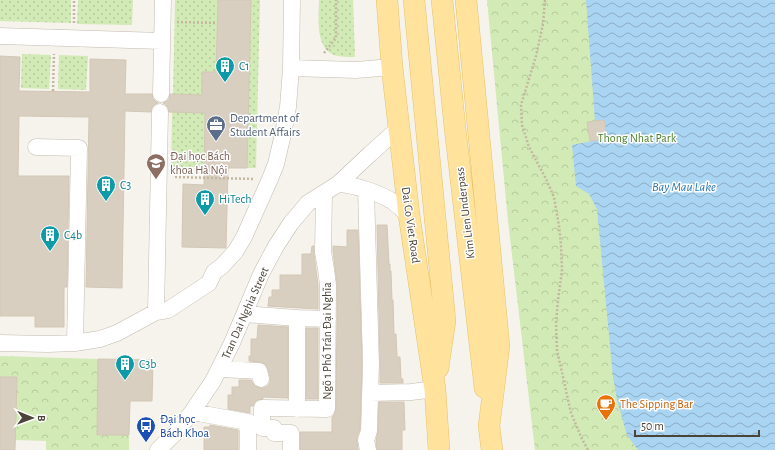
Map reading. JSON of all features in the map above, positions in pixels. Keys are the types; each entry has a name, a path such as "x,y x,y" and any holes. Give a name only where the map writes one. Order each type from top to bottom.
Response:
{"main road":[{"name":"Dai Co Viet Road","path":"386,0 409,215 435,389 439,450"},
{"path":"414,0 445,321 435,389"},
{"name":"Kim Lien Underpass","path":"442,0 489,426"},
{"path":"466,0 499,346 489,426 492,450"}],"street":[{"path":"161,94 163,0"},
{"path":"0,343 75,343 100,339 118,333 156,312 162,302 203,275 214,272 230,257 244,237 276,164 288,107 291,68 292,0"},
{"path":"0,36 162,41"},
{"path":"291,68 356,70 392,67"},
{"path":"156,312 160,112"},
{"name":"Tran Dai Nghia Street","path":"158,450 192,412 213,381 232,343 261,274 276,246 291,223 308,203 338,184 399,128"},
{"path":"36,147 79,148 75,343"},
{"path":"338,184 350,185 366,190 391,201 409,215"},
{"path":"366,190 370,364 369,431 366,440 368,450"},
{"name":"Ngõ 1 Phố Trần Đại Nghĩa","path":"255,423 262,408 327,409 328,285 323,252 324,194"},
{"path":"244,314 328,319"},
{"path":"297,318 297,409"},
{"path":"219,369 259,371 261,379"},
{"path":"370,393 411,392 435,389"},
{"path":"192,412 255,423 262,428 274,428 274,433 291,433 291,450"},
{"path":"248,450 255,423"}],"path":[{"path":"73,38 74,0"},
{"path":"311,68 336,38 336,0"},
{"path":"546,0 543,24 536,56 521,105 522,125 529,147 554,197 559,226 562,270 556,323 557,350 571,413 588,450"},
{"path":"162,21 217,23"},
{"path":"53,91 55,38"},
{"path":"159,176 270,179"}],"green space":[{"path":"0,0 71,0 71,23 0,21"},
{"path":"78,0 133,0 132,25 77,24"},
{"path":"175,0 218,0 216,72 202,72 202,95 173,95"},
{"path":"251,0 260,0 256,168 247,168"},
{"path":"319,0 353,0 355,57 335,55 330,53 325,48 320,36 319,28"},
{"name":"Bay Mau Lake","path":"487,0 775,0 775,450 535,450 508,221"},
{"path":"22,54 51,55 49,89 21,88"},
{"path":"59,55 88,56 86,90 58,89"},
{"path":"172,112 205,113 204,167 171,167"},
{"path":"0,356 98,359 97,435 129,435 129,450 46,450 46,441 15,440 17,377 0,377"}],"water":[{"name":"Bay Mau Lake","path":"586,0 775,0 775,450 638,450 627,435 617,400 613,377 597,209 589,194 576,186 572,145 607,138 604,120 595,121"}],"building":[{"name":"C1","path":"218,0 251,0 247,168 228,168 226,248 182,247 183,184 204,185 205,113 169,112 168,107 163,103 169,99 170,94 202,95 202,72 216,72"},
{"path":"0,56 20,57 19,91 90,92 90,59 126,60 125,94 152,94 153,99 158,103 152,107 151,112 125,111 122,288 86,287 89,117 19,116 18,176 69,176 67,287 64,287 64,327 35,327 35,316 0,316"},
{"path":"604,120 607,139 590,141 587,122"},
{"path":"377,225 387,225 394,334 396,334 397,357 400,357 401,379 403,379 403,383 380,383"},
{"path":"347,230 358,230 362,364 360,429 357,437 358,450 300,450 300,432 332,432 332,417 335,414 336,409 337,319 337,284 333,246 347,247"},
{"path":"312,246 314,246 318,286 318,309 268,306 269,297 272,297 272,290 280,290 280,275 302,275 302,254 311,254"},
{"path":"258,325 288,327 288,398 263,397 263,399 257,400 253,406 250,406 250,413 228,409 228,395 232,395 232,387 239,387 239,380 251,380 254,385 259,388 268,386 270,382 268,369 265,364 249,361 249,356 251,356 251,339 257,339"},
{"path":"306,328 318,328 318,399 306,399"},
{"name":"C3b","path":"98,359 153,360 152,401 130,401 129,435 97,435"},
{"path":"0,377 17,377 15,450 0,450"},
{"path":"379,402 404,402 405,430 402,430 402,450 377,450 376,441 378,431"},
{"path":"210,425 238,430 238,450 204,450 204,427 210,427"}],"place":[{"name":"C1","path":"225,83"},
{"name":"Department of Student Affairs","path":"216,142"},
{"name":"Đại học Bách khoa Hà Nội","path":"156,180"},
{"name":"C3","path":"106,202"},
{"name":"HiTech","path":"205,216"},
{"name":"C4b","path":"50,252"},
{"name":"C3b","path":"125,381"},
{"name":"The Sipping Bar","path":"606,421"},
{"name":"Đại học Bách Khoa","path":"146,443"}],"park label":[{"name":"Thong Nhat Park","path":"637,138"}]}
